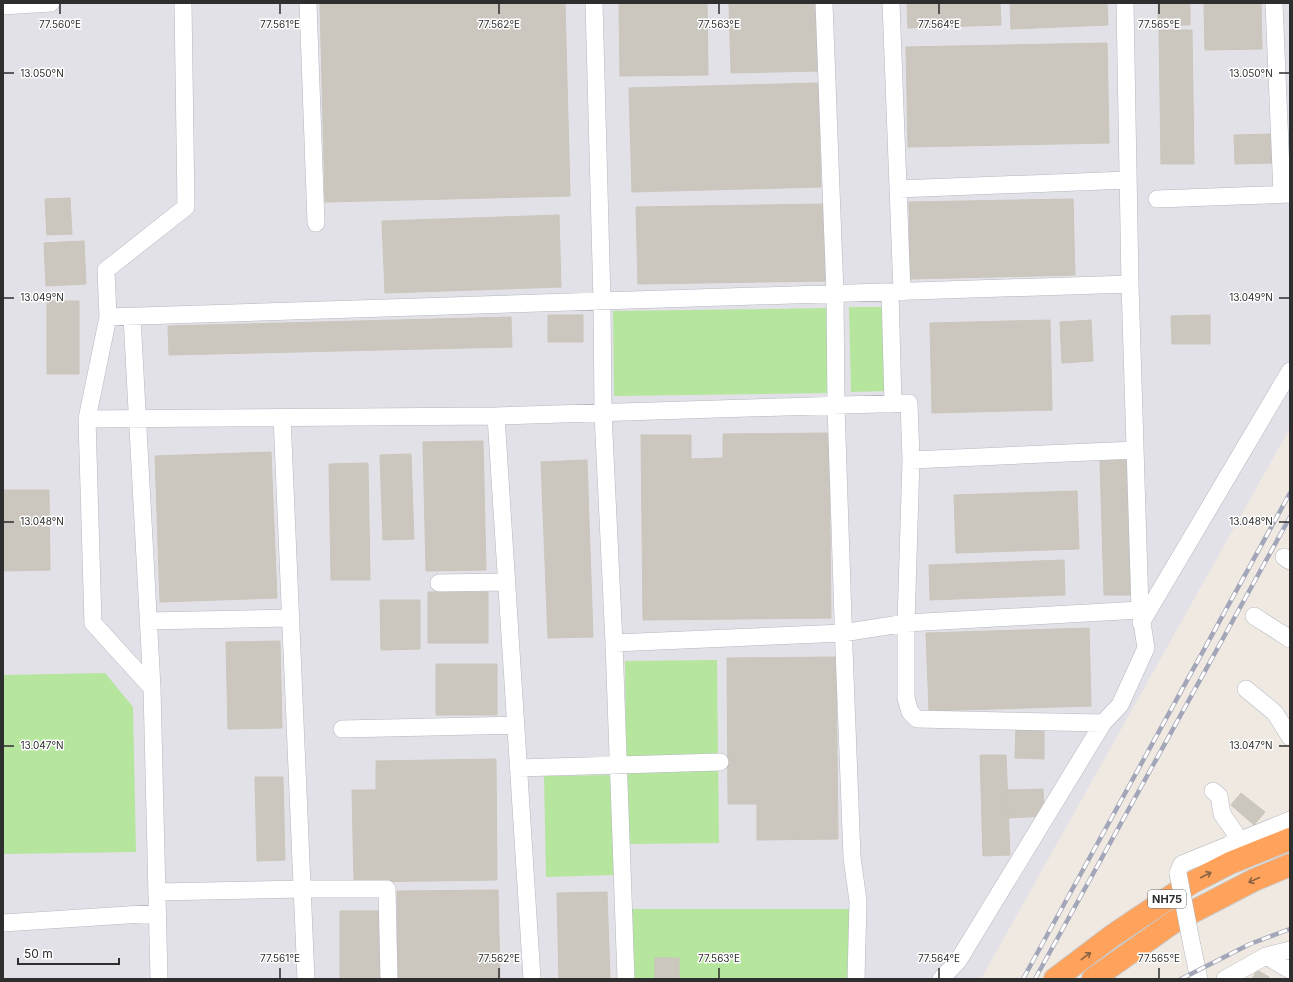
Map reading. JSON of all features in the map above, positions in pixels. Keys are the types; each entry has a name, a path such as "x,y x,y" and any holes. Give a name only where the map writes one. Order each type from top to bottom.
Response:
{"highway":[{"name":"NH75","path":"1055,979 1112,936 1191,883 1230,863 1290,839"},
{"name":"NH75","path":"1093,979 1175,921 1254,880 1290,865"}],"street":[{"path":"3,6 51,3"},
{"path":"152,688 93,623 87,419 108,317 106,270 186,208 183,3"},
{"path":"308,3 316,223"},
{"path":"594,3 602,301 603,413 614,642 626,979"},
{"path":"824,3 835,294 836,407 843,633 852,857 858,900 856,979"},
{"path":"891,3 898,189 893,404"},
{"path":"941,979 958,962 1103,723 1120,705 1146,648 1140,616 1130,284 1125,3"},
{"path":"1157,199 1286,194 1274,3"},
{"path":"898,189 1128,180"},
{"path":"108,317 1130,284"},
{"path":"132,317 152,688 159,979"},
{"path":"1140,616 1290,371"},
{"path":"87,419 496,416 836,407 908,403 911,460 906,623 906,698 910,712 917,719 1103,723"},
{"path":"496,416 532,979"},
{"path":"282,417 306,979"},
{"path":"911,460 1135,450"},
{"path":"438,583 506,582"},
{"path":"614,642 843,633 906,623 1140,616"},
{"path":"1254,616 1290,639"},
{"path":"148,622 291,618"},
{"path":"1246,689 1275,713 1290,737"},
{"path":"342,729 516,725"},
{"path":"518,768 720,762"},
{"path":"1213,791 1219,796 1222,814 1240,840"},
{"path":"1200,979 1178,873 1182,864 1290,820"},
{"path":"157,892 387,889 389,979"},
{"path":"3,923 158,913"},
{"path":"1225,979 1266,956 1290,950"},
{"path":"1266,956 1290,970"}],"shaded area":[{"path":"3,3 1290,3 1290,428 981,979 3,979"}],"green space":[{"path":"849,307 888,307 890,391 851,392"},
{"path":"828,308 829,393 614,396 613,311"},
{"path":"717,660 719,843 627,844 625,661"},
{"path":"105,673 133,707 136,852 3,854 3,675"},
{"path":"613,775 614,875 546,877 544,776"},
{"path":"627,909 849,909 849,979 629,979"}],"building":[{"path":"320,3 565,3 570,196 325,202"},
{"path":"619,3 707,3 708,75 620,76"},
{"path":"729,3 816,3 819,71 731,73"},
{"path":"907,3 1000,3 1001,25 908,28"},
{"path":"1010,3 1107,3 1108,25 1011,29"},
{"path":"1158,3 1190,3 1190,25 1158,25"},
{"path":"1204,3 1261,3 1262,49 1205,50"},
{"path":"1159,30 1192,30 1194,164 1161,164"},
{"path":"1107,43 1109,143 908,147 906,47"},
{"path":"818,83 821,187 632,192 629,88"},
{"path":"1272,134 1273,163 1235,164 1234,135"},
{"path":"70,198 72,234 47,235 45,199"},
{"path":"1073,199 1075,275 910,279 909,202"},
{"path":"824,204 826,281 638,284 636,207"},
{"path":"559,215 561,287 385,293 382,221"},
{"path":"84,241 86,284 46,286 44,243"},
{"path":"47,301 79,301 79,374 47,374"},
{"path":"548,315 583,315 583,342 548,342"},
{"path":"1210,315 1210,344 1172,344 1171,316"},
{"path":"511,317 512,347 169,355 168,326"},
{"path":"1050,320 1052,410 932,413 930,323"},
{"path":"1091,320 1093,361 1062,363 1060,322"},
{"path":"829,433 831,618 643,620 641,435 691,435 691,459 723,458 723,434"},
{"path":"483,441 486,570 426,571 423,442"},
{"path":"271,452 277,598 160,602 155,456"},
{"path":"411,454 414,539 383,540 380,455"},
{"path":"587,460 593,637 548,638 541,462"},
{"path":"1130,460 1135,595 1104,595 1100,461"},
{"path":"368,463 370,580 331,580 329,464"},
{"path":"3,490 49,490 50,570 3,571"},
{"path":"1077,491 1079,549 956,553 954,495"},
{"path":"1064,560 1065,595 930,600 929,565"},
{"path":"428,592 488,592 488,643 428,643"},
{"path":"380,600 420,600 420,649 381,650"},
{"path":"1089,628 1091,706 929,711 926,633"},
{"path":"280,641 282,728 228,729 226,642"},
{"path":"836,657 838,839 757,840 757,804 728,804 727,658"},
{"path":"436,664 497,664 497,715 436,715"},
{"path":"1016,726 1044,727 1044,759 1015,758"},
{"path":"980,755 1006,755 1010,855 983,856"},
{"path":"496,759 497,880 354,882 352,790 376,790 376,761"},
{"path":"255,777 283,777 285,860 257,861"},
{"path":"1043,789 1044,816 1008,818 1007,790"},
{"path":"1241,793 1265,812 1254,825 1231,805"},
{"path":"498,890 500,979 398,979 397,891"},
{"path":"607,892 610,979 559,979 557,893"},
{"path":"340,911 382,911 383,979 340,979"},
{"path":"655,958 679,958 679,979 655,979"},
{"path":"1257,970 1269,977 1268,979 1252,979"}],"railway":[{"path":"1023,979 1290,493"},
{"path":"1035,979 1290,517"},
{"path":"1181,979 1250,944 1290,929"}]}
